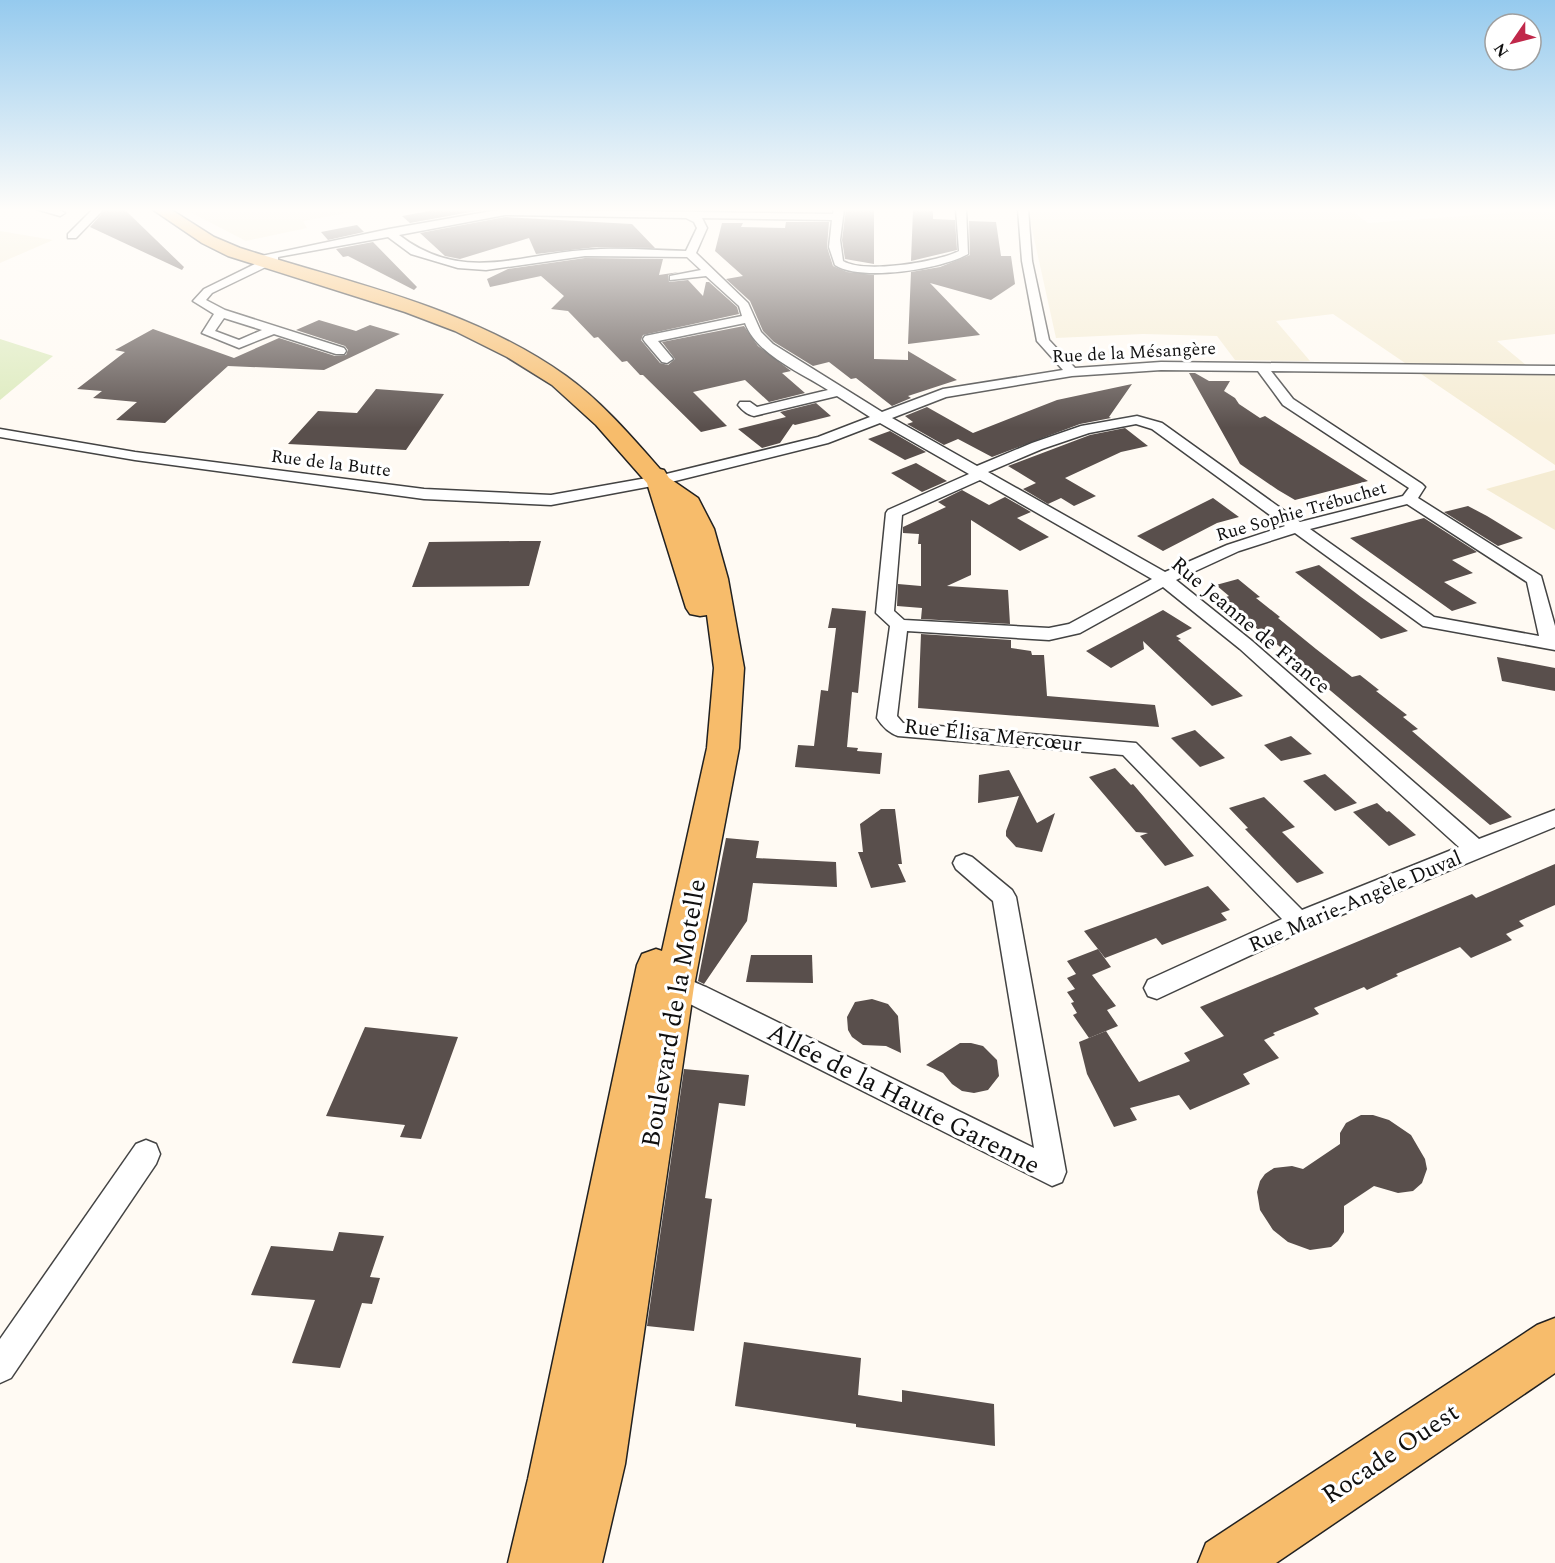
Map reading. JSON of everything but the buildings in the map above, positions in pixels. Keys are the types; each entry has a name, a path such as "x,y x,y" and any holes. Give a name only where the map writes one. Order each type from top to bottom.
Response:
{"main road":[{"name":"Boulevard de la Motelle","path":"334,282 462,327 514,353 559,381 604,420 658,481 705,627 711,674 703,756 665,977 598,1464 574,1563"},
{"name":"Boulevard de la Motelle","path":"536,1563 665,977"},
{"name":"Rocade Ouest","path":"1226,1563 1555,1343"}],"street":[{"path":"226,282 202,296 199,301 221,313 340,351"},
{"name":"Rue Jeanne de France","path":"719,282 744,305 755,333 769,347 879,417 1164,579 1246,645 1476,849"},
{"path":"1031,282 1043,341 1072,372"},
{"path":"221,313 208,333 239,344 273,330"},
{"path":"668,359 649,339 750,318"},
{"name":"Rue de la Mésangère","path":"658,481 823,440 943,393 1072,372 1161,366 1555,370"},
{"name":"Rue Sophie Trébuchet","path":"899,625 1059,633 1074,629 1164,579 1232,548 1296,528 1408,500 1417,487 1287,402 1261,366"},
{"path":"745,405 754,412 838,392"},
{"path":"899,625 885,614 894,513 1037,446 1086,429 1137,420 1156,426 1429,622 1552,643 1535,580 1408,500"},
{"name":"Rue de la Butte","path":"0,434 205,466 424,494 551,500 658,481"},
{"name":"Rue Élisa Mercœur","path":"899,625 887,718 898,729 1129,748 1299,922"},
{"name":"Rue Marie-Angèle Duval","path":"1157,988 1299,922 1555,819"},
{"name":"Allée de la Haute Garenne","path":"665,977 1052,1172 1004,897 964,863"},
{"path":"0,1367 146,1154"}],"shaded area":[{"path":"1044,282 1555,282 1555,334 1497,341 1537,374 1555,374 1555,465 1333,314 1276,321 1310,361 1235,360 1217,336 1143,334 1056,338"},
{"path":"1555,470 1555,530 1486,489"}],"green space":[{"path":"0,339 53,356 0,400"}]}
